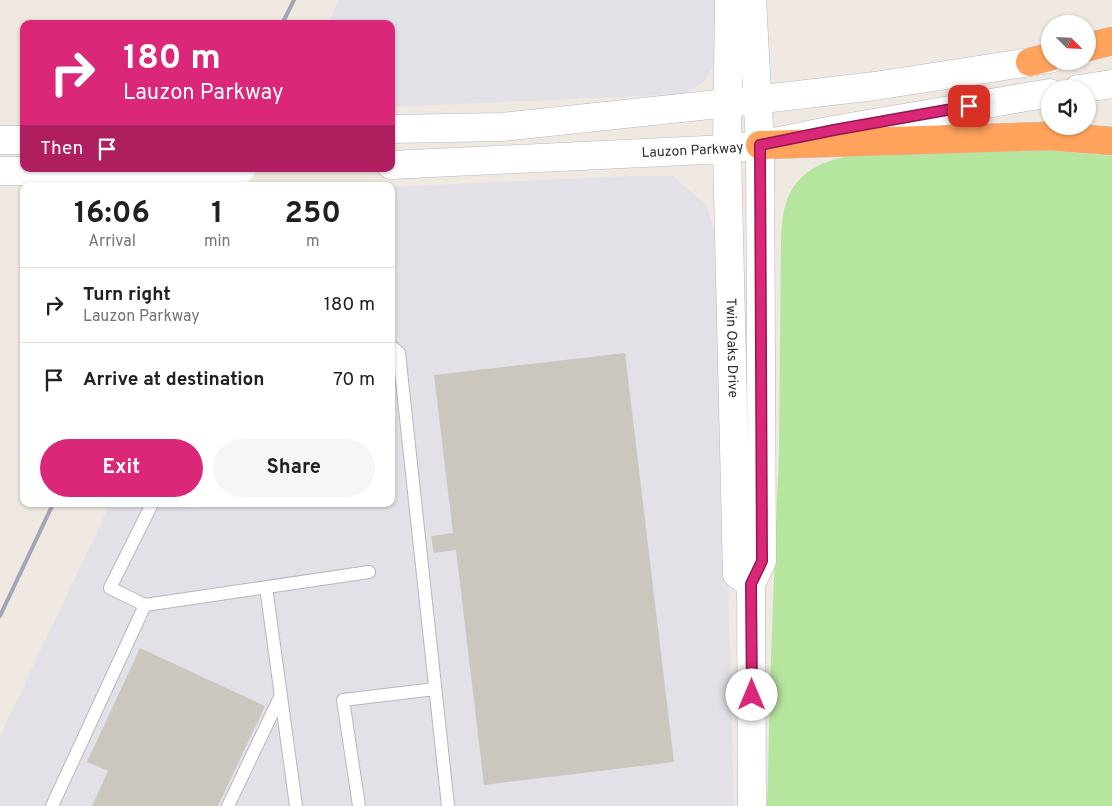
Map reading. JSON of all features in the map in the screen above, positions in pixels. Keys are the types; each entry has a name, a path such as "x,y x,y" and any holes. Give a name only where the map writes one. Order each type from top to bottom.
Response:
{"highway":[{"path":"1096,45 1112,41"},
{"path":"760,145 863,140 1048,136 1112,141"}],"main road":[{"name":"Twin Oaks Drive","path":"729,0 727,149 737,574 751,584"},
{"name":"Twin Oaks Drive","path":"752,0 760,145 762,561 751,584 752,806"},
{"path":"1096,52 1112,49"},
{"path":"395,129 502,127 757,100 874,86 1041,59"},
{"path":"1096,86 1112,84"},
{"name":"Lauzon Parkway","path":"395,165 727,149 760,145 843,128 1041,95"},
{"path":"0,140 20,140"},
{"path":"0,171 20,171"}],"lane":[{"path":"395,349 399,352 448,806"},
{"path":"150,507 110,588 145,605 369,572"},
{"path":"266,587 296,806"},
{"path":"52,806 145,605"},
{"path":"359,806 343,700 435,689"},
{"path":"228,806 281,694"}],"shaded area":[{"path":"339,0 718,0 719,54 705,81 685,94 395,107 395,20 330,20"},
{"path":"632,176 672,176 706,204 719,248 734,806 0,806 0,736 109,507 395,507 395,187"}],"green space":[{"path":"953,149 1046,150 1112,156 1112,806 767,806 779,451 781,238 786,204 790,193 799,180 822,164 836,159 866,154"}],"building":[{"path":"625,353 674,762 484,785 456,550 434,553 431,536 453,533 434,375"},
{"path":"140,648 265,706 218,806 92,806 108,771 87,762"}],"railway":[{"path":"284,20 294,0"},
{"path":"207,182 212,172"},
{"path":"0,616 52,507"}],"route":[{"path":"752,695 751,584 762,561 760,145 969,106"}]}
